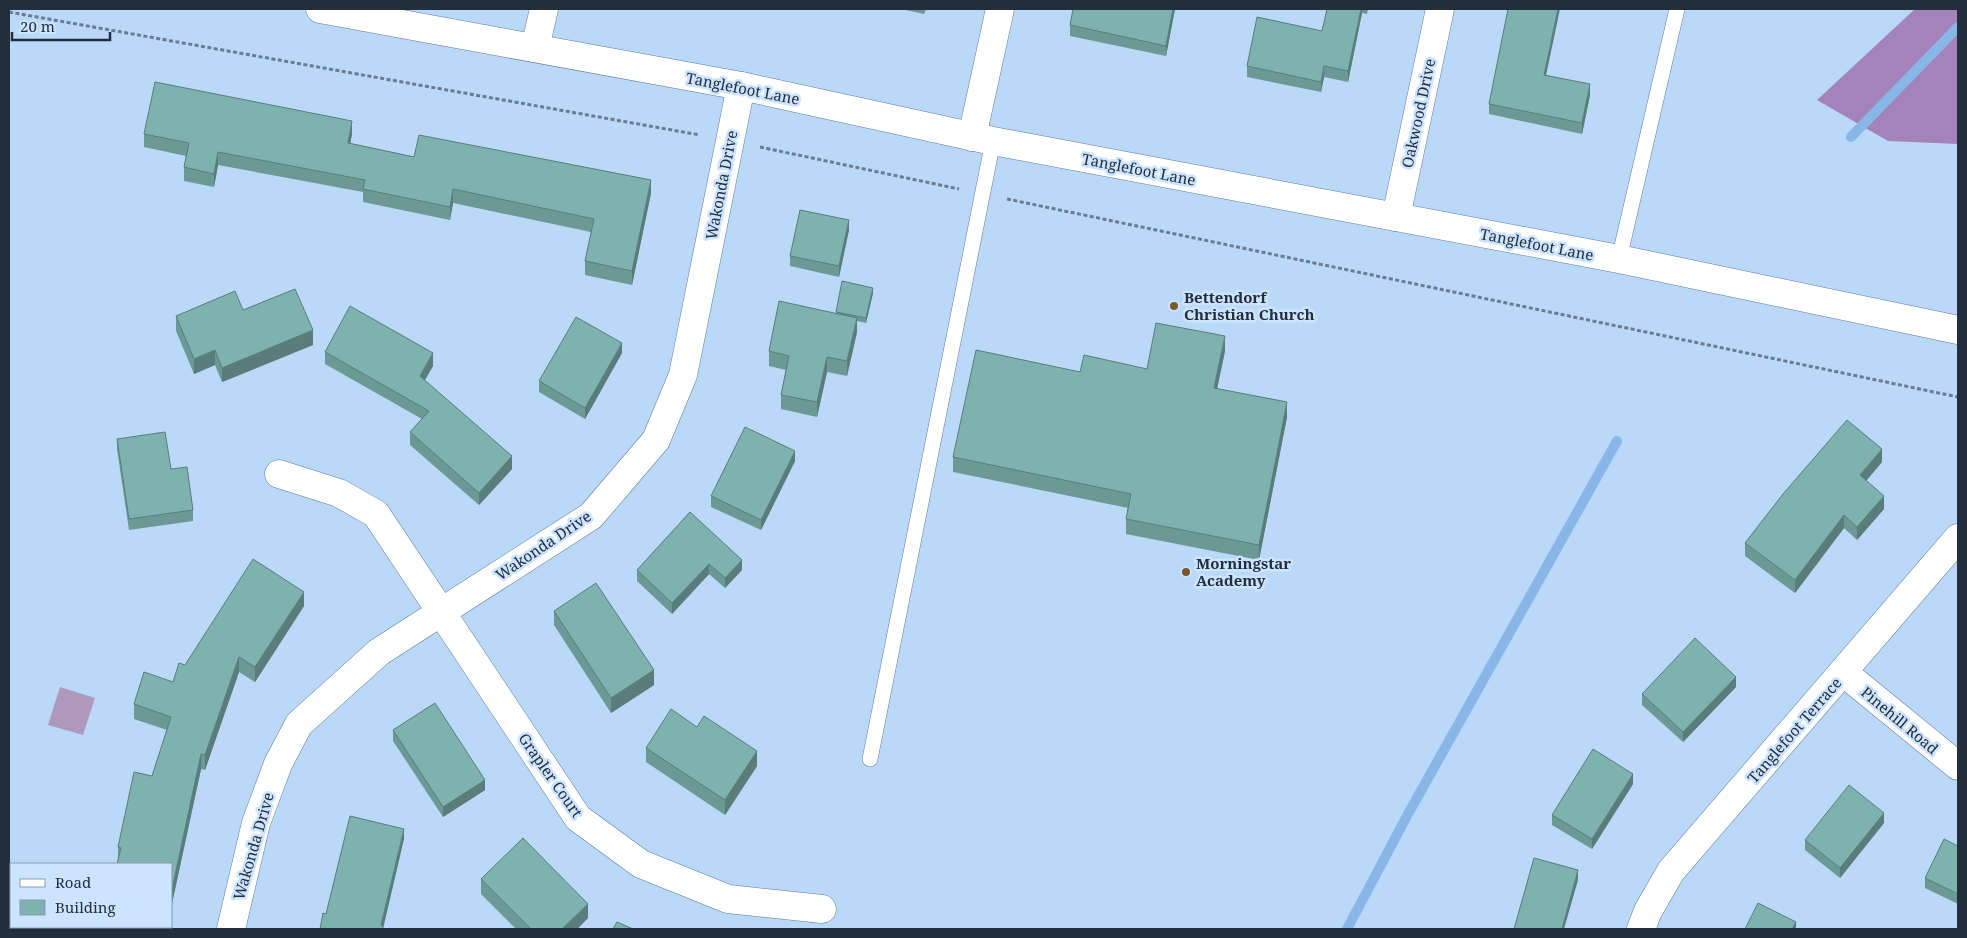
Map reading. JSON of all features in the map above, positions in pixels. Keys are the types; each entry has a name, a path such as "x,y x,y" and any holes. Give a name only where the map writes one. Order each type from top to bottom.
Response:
{"street":[{"name":"Tanglefoot Lane","path":"320,9 741,86 982,139 1619,259 1958,330"},
{"path":"535,48 544,9"},
{"path":"982,139 1000,9"},
{"name":"Oakwood Drive","path":"1396,217 1440,9"},
{"name":"Wakonda Drive","path":"231,929 256,823 278,764 299,724 379,652 590,516 656,440 683,375 741,86"},
{"name":"Grapler Court","path":"279,474 339,493 376,514 578,818 640,864 728,899 822,909"},
{"name":"Tanglefoot Terrace","path":"1641,929 1648,912 1671,871 1958,538"},
{"name":"Pinehill Road","path":"1843,672 1958,766"}],"lane":[{"path":"1619,259 1677,9"},
{"path":"870,759 982,139"}],"shaded area":[{"path":"1915,9 1958,9 1958,144 1888,141 1817,100"},
{"path":"60,687 95,698 83,735 48,725"}],"building":[{"path":"1073,9 1173,9 1166,46 1070,25"},
{"path":"1327,9 1361,9 1348,71 1324,66 1321,82 1247,66 1257,17 1322,31"},
{"path":"1508,9 1558,9 1544,75 1590,84 1582,123 1489,104"},
{"path":"155,82 352,121 348,143 414,157 419,135 651,180 632,271 585,261 594,219 453,189 450,207 363,189 365,180 218,152 214,174 184,167 189,143 144,134"},
{"path":"800,210 849,220 839,266 790,256"},
{"path":"842,281 873,288 866,318 836,312"},
{"path":"295,289 313,330 222,368 215,350 194,359 176,316 235,291 243,310"},
{"path":"779,301 857,318 847,361 827,357 817,402 781,395 789,356 769,351"},
{"path":"350,306 433,353 420,376 512,456 479,493 410,432 429,411 325,352"},
{"path":"576,317 622,343 585,408 539,381"},
{"path":"1156,323 1225,336 1214,388 1287,402 1259,545 1126,519 1131,494 953,457 976,350 1080,372 1084,355 1147,369"},
{"path":"1847,420 1882,449 1860,475 1884,496 1857,527 1844,515 1795,580 1745,543 1783,494"},
{"path":"745,427 795,451 761,520 711,496"},
{"path":"165,432 171,469 187,467 193,510 129,519 117,439"},
{"path":"690,512 742,560 725,578 709,564 672,603 637,570"},
{"path":"253,559 304,592 255,667 239,657 205,755 201,754 172,889 172,863 117,863 121,848 118,847 134,772 152,776 171,717 134,704 144,672 173,682 179,663 185,665"},
{"path":"596,583 654,670 611,698 554,611"},
{"path":"1695,638 1736,677 1683,732 1642,694"},
{"path":"435,703 485,780 443,807 393,730"},
{"path":"671,709 697,727 704,716 757,751 725,800 646,748"},
{"path":"1593,749 1633,774 1592,839 1552,815"},
{"path":"1849,785 1884,813 1840,868 1805,840"},
{"path":"350,816 404,829 381,925 383,926 382,929 320,929 323,913 326,914"},
{"path":"523,838 588,904 562,929 531,929 481,879"},
{"path":"1944,839 1958,846 1958,894 1925,878"},
{"path":"1534,858 1578,870 1562,929 1514,929"},
{"path":"1758,903 1796,922 1792,929 1745,929"},
{"path":"617,922 633,929 613,929"},
{"path":"104,928 164,928 164,929"}],"waterway":[{"path":"1851,137 1958,27"},
{"path":"1347,929 1408,814 1617,441"}],"place":[{"name":"Bettendorf Christian Church","path":"1174,306"},
{"name":"Morningstar Academy","path":"1186,572"}]}
